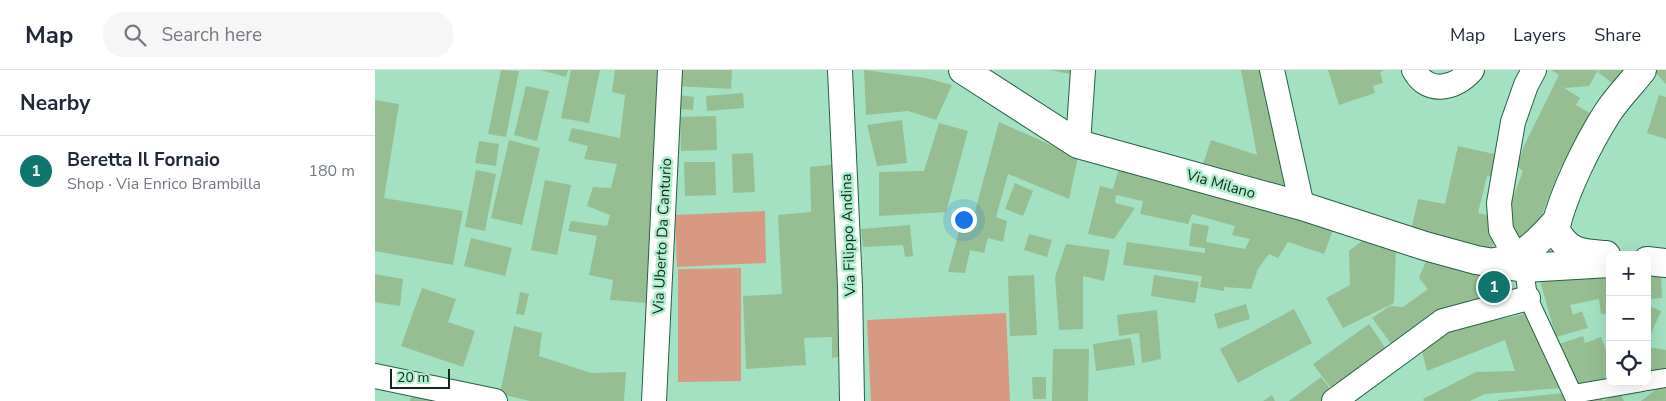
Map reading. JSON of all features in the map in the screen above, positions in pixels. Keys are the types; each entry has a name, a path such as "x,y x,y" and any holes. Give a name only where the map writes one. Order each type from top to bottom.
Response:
{"main road":[{"name":"Via Milano","path":"963,70 1078,144 1302,206 1425,246 1511,263 1606,263"},
{"path":"1606,256 1575,252 1563,243 1555,229 1595,133 1609,111 1642,70"},
{"path":"1511,263 1527,251 1557,221"},
{"path":"1651,262 1666,264"}],"street":[{"name":"Via Uberto Da Canturio","path":"654,401 670,70"},
{"name":"Via Filippo Andina","path":"841,70 850,286 852,401"},
{"path":"1078,144 1083,70"},
{"path":"1272,70 1302,206"},
{"path":"1414,70 1425,82 1443,87 1453,86 1465,78 1472,70"},
{"path":"1534,70 1526,85 1513,122 1499,203 1501,230 1511,263 1575,397 1625,386"},
{"path":"1334,401 1443,321 1527,298"},
{"path":"375,376 495,401"},
{"path":"1651,381 1666,378"}],"shaded area":[{"path":"765,211 766,263 677,267 675,215"},
{"path":"741,268 741,381 678,382 678,269"},
{"path":"1006,313 1010,401 871,401 867,320"}],"building":[{"path":"501,70 519,71 506,137 488,134"},
{"path":"540,70 568,70 566,77"},
{"path":"571,70 600,70 589,123 561,118"},
{"path":"615,70 661,70 646,303 610,300 613,280 589,275 597,236 568,231 571,221 607,226 610,215 587,206 593,187 611,188 617,164 584,159 588,146 568,141 572,128 620,138 625,95 612,92"},
{"path":"677,70 732,70 731,89 676,86"},
{"path":"864,70 926,78 952,85 936,120 908,111 866,115"},
{"path":"1050,70 1071,70 1070,74"},
{"path":"1241,70 1263,70 1286,194 1202,167 1211,140 1257,155"},
{"path":"1328,70 1385,70 1380,72 1383,83 1373,86 1375,93 1339,105"},
{"path":"1551,70 1598,70 1589,86 1565,88 1556,83 1580,98 1576,105 1590,113 1559,171 1538,225 1518,238 1505,218 1523,171 1517,166 1524,146 1559,75"},
{"path":"1600,70 1630,70 1616,86 1598,72"},
{"path":"1653,70 1666,70 1666,84"},
{"path":"526,86 549,91 537,141 514,135"},
{"path":"743,93 744,108 707,111 706,96"},
{"path":"679,95 694,97 693,110 678,109"},
{"path":"1659,95 1666,97 1666,139 1647,133"},
{"path":"375,100 399,104 384,198 463,211 453,265 375,251"},
{"path":"716,116 717,150 681,151 680,117"},
{"path":"902,120 907,163 877,166 867,125"},
{"path":"999,122 1078,157 1069,199 1008,174 996,217 1007,221 1003,242 988,238 984,253 970,250 965,273 948,272 961,224 971,226"},
{"path":"939,123 968,131 946,212 879,216 879,172 924,171"},
{"path":"509,140 540,148 522,225 491,218"},
{"path":"479,141 499,144 496,166 475,163"},
{"path":"1458,146 1503,156 1498,178 1487,176 1478,213 1499,218 1492,249 1411,231 1418,199 1445,204"},
{"path":"753,153 755,192 733,193 732,154"},
{"path":"684,162 715,162 716,195 685,196"},
{"path":"838,164 843,356 832,358 832,337 804,338 806,365 746,369 743,296 782,294 778,215 811,212 810,167"},
{"path":"1119,168 1333,230 1324,254 1288,242 1278,258 1269,254 1258,269 1251,289 1224,287 1224,291 1200,287 1202,276 1123,265 1127,242 1205,253 1205,248 1189,246 1192,223 1209,226 1206,242 1245,249 1250,239 1232,235 1235,226 1192,214 1188,224 1140,214 1143,201 1116,195 1115,203 1135,208 1114,239 1088,234 1100,186 1113,189"},
{"path":"476,170 496,174 485,231 465,227"},
{"path":"545,180 571,185 557,255 531,250"},
{"path":"1015,183 1033,191 1023,216 1005,209"},
{"path":"910,225 913,256 905,257 903,245 863,247 861,229"},
{"path":"1029,234 1052,240 1047,257 1024,250"},
{"path":"1367,237 1396,249 1394,303 1343,328 1326,298 1350,285 1349,251"},
{"path":"471,238 512,248 505,276 464,266"},
{"path":"1066,244 1110,250 1104,281 1083,276 1083,329 1059,330 1055,277"},
{"path":"1427,258 1509,284 1508,299 1395,349 1372,318 1390,306 1403,307 1428,289 1419,278"},
{"path":"1606,273 1606,314 1601,314 1599,299 1570,305 1573,315 1582,311 1588,328 1556,337 1540,281"},
{"path":"375,274 403,279 400,306 375,302"},
{"path":"1034,275 1037,335 1010,336 1008,276"},
{"path":"1154,275 1199,282 1195,303 1151,296"},
{"path":"1651,275 1661,275 1662,298 1651,299"},
{"path":"422,288 456,299 448,322 475,331 463,367 401,346"},
{"path":"520,292 529,294 524,315 516,314"},
{"path":"1246,304 1250,319 1218,329 1214,314"},
{"path":"1651,307 1661,311 1651,334"},
{"path":"1294,309 1312,343 1238,383 1220,349"},
{"path":"1157,310 1161,359 1142,363 1139,333 1119,336 1117,315"},
{"path":"1529,313 1561,388 1485,394 1470,401 1424,401 1423,399 1476,372 1515,371 1505,340 1427,371 1421,348 1454,329"},
{"path":"1369,324 1391,356 1336,395 1313,364"},
{"path":"514,326 542,333 539,356 591,373 626,372 624,401 530,401 500,394"},
{"path":"1583,336 1585,343 1601,337 1606,350 1606,380 1577,386 1559,344"},
{"path":"1131,338 1135,365 1096,371 1093,344"},
{"path":"1651,348 1666,350 1666,371 1651,373"},
{"path":"1053,349 1089,349 1088,401 1052,401"},
{"path":"1032,377 1046,377 1046,399 1033,399"},
{"path":"1321,377 1335,395 1328,401 1289,401"},
{"path":"1666,382 1666,401 1641,401"},
{"path":"1599,391 1603,401 1589,401 1586,394"},
{"path":"413,392 443,401 410,401"},
{"path":"1563,393 1566,401 1498,401 1498,400"},
{"path":"1620,393 1624,401 1603,401"},
{"path":"1272,395 1275,401 1263,401"}],"place":[{"name":"Beretta Il Fornaio","path":"1494,287"}]}
